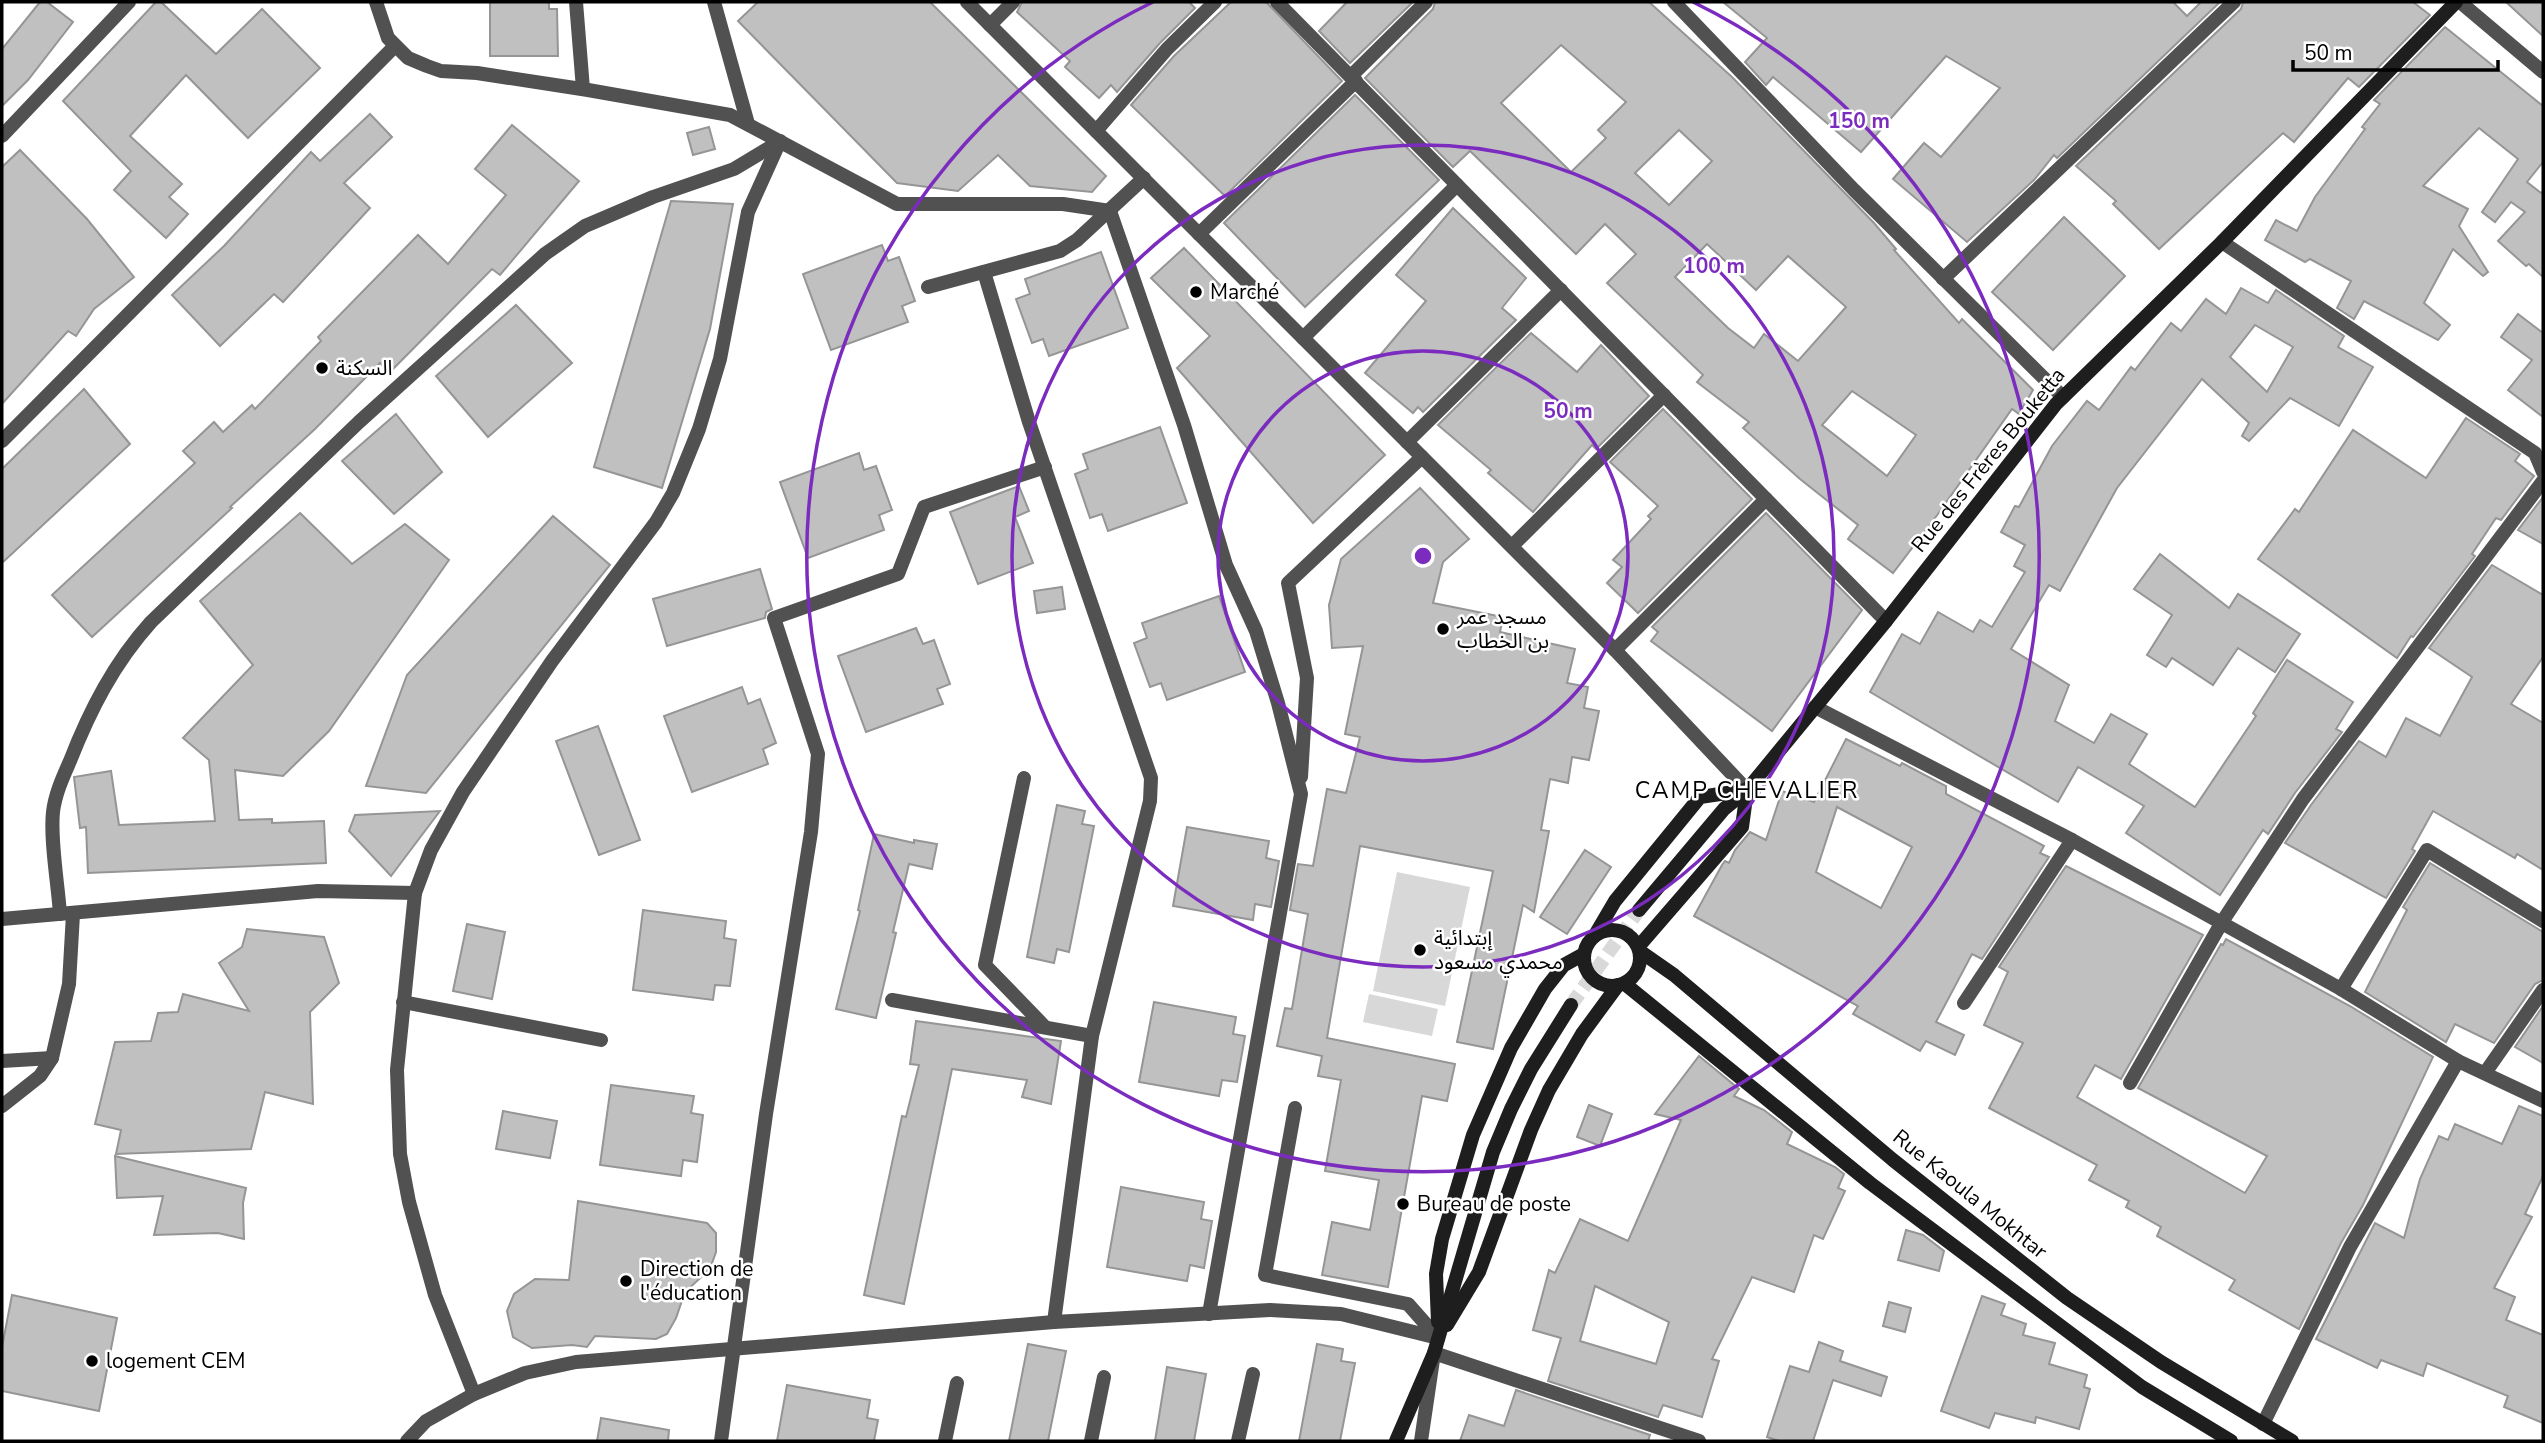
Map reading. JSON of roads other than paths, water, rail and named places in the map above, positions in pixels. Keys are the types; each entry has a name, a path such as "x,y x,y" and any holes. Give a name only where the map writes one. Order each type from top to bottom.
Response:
{"main road":[{"name":"Rue des Frères Bouketta","path":"1639,910 1724,809 1747,790 1886,621 2063,397 2222,242 2458,2"},
{"path":"1438,1338 1474,1283 1531,1130 1549,1090 1582,1034 1621,984 1636,974 1640,949 1742,827 1747,790 1700,797 1615,901 1584,954 1584,963 1593,979 1601,984 1621,984 1870,1183 2142,1387 2223,1439"},
{"path":"1595,935 1614,929 1624,932 1640,949"},
{"name":"Rue Kaoula Mokhtar","path":"1640,949 1893,1160 2067,1297 2161,1362 2292,1441"},
{"path":"1438,1338 1436,1273 1442,1239 1473,1135 1511,1048 1545,989 1564,965 1584,954"},
{"path":"1396,1441 1434,1353 1493,1152 1520,1089 1541,1050 1571,1005"}],"street":[{"path":"2,136 129,2"},
{"path":"376,2 388,38 395,46 408,58 441,71 477,73 583,89 730,115 897,204 1063,204 1110,211"},
{"path":"576,2 583,89"},
{"path":"714,2 748,124"},
{"path":"967,2 1615,650 1747,790"},
{"path":"990,25 1013,2"},
{"path":"1096,131 1167,49 1215,2"},
{"path":"1277,2 1886,621"},
{"path":"1199,234 1426,2"},
{"path":"1674,2 1854,190 2063,397"},
{"path":"1944,279 2234,2"},
{"path":"2458,2 2543,72"},
{"path":"2,441 395,46"},
{"path":"474,1394 435,1295 409,1202 400,1154 397,1070 415,893 431,850 463,792 552,661 656,522 673,493 699,429 720,359 748,212 780,142"},
{"path":"2,1106 40,1076 52,1058 69,984 66,914 53,817 59,787 88,718 109,677 133,641 359,422 545,254 585,226 653,197 734,169 780,142"},
{"path":"928,287 1060,251 1077,240 1144,178"},
{"path":"1303,338 1457,185"},
{"path":"1110,211 1184,425 1226,565 1256,631 1301,794"},
{"path":"2222,242 2539,449 2543,471"},
{"path":"984,272 1045,467 1151,778 1150,801 1093,1036 1054,1322"},
{"path":"1407,442 1561,290"},
{"path":"1512,547 1664,395"},
{"path":"1209,1314 1301,794 1307,678 1289,583 1422,457"},
{"path":"721,1441 766,1114 811,832 818,754 775,618 898,574 924,507 1045,467"},
{"path":"2130,1083 2222,922 2303,799 2543,481"},
{"path":"1615,650 1766,499"},
{"path":"1815,707 2072,840 2341,989 2458,1060 2543,1101"},
{"path":"1024,778 985,965 1045,1027"},
{"path":"1964,1003 2072,840"},
{"path":"2341,989 2427,850 2543,921"},
{"path":"2,919 318,891 415,893"},
{"path":"2485,1073 2543,990"},
{"path":"892,1000 1093,1036"},
{"path":"403,1002 600,1040"},
{"path":"2,1060 52,1058"},
{"path":"2263,1424 2350,1247 2458,1060"},
{"path":"1295,1108 1265,1275 1408,1304 1438,1338"},
{"path":"407,1441 426,1421 474,1394 525,1374 576,1362 1054,1322 1269,1310 1341,1314 1438,1338"},
{"path":"1421,1441 1434,1353 1699,1441"},
{"path":"1238,1441 1253,1374"},
{"path":"1091,1441 1104,1377"},
{"path":"945,1441 957,1383"}],"tunnel":[{"path":"1571,1005 1639,910"}],"place":[{"name":"Marché","path":"1196,292"},
{"name":"السكنة","path":"322,368"},
{"name":"مسجد عمر بن الخطاب","path":"1443,629"},
{"name":"إبتدائية محمدي مسعود","path":"1420,950"},
{"name":"Bureau de poste","path":"1403,1204"},
{"name":"Direction de l'éducation","path":"626,1281"},
{"name":"logement CEM","path":"92,1361"}],"district":[{"name":"CAMP CHEVALIER","path":"1747,790"}]}
